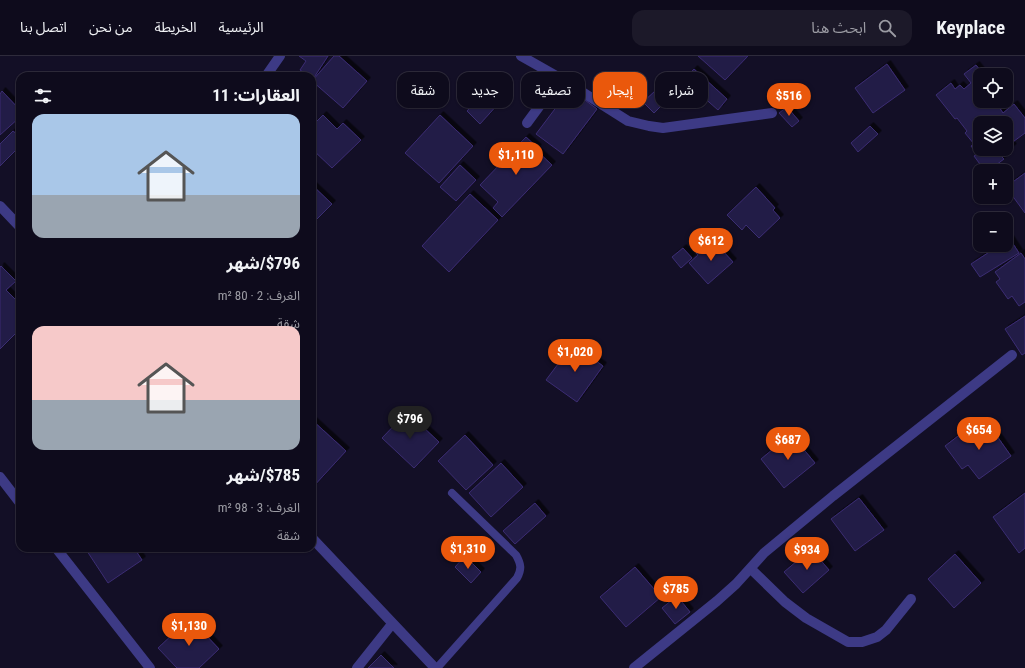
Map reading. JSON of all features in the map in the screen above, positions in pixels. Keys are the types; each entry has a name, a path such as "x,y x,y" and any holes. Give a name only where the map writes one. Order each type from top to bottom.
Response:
{"street":[{"path":"269,72 280,56"},
{"path":"521,56 549,72"},
{"path":"585,93 628,120 663,128 772,113"},
{"path":"528,123 539,108"},
{"path":"0,206 16,223"},
{"path":"634,668 717,601 751,569 764,553 827,501 1012,355"},
{"path":"0,477 16,498"},
{"path":"316,542 392,624 436,668"},
{"path":"59,552 150,668"},
{"path":"751,569 785,602 806,618 848,642 862,642 877,637 886,630 911,599"},
{"path":"357,668 392,624"}],"lane":[{"path":"436,668 517,578 521,571 520,562 516,555 452,493"}],"building":[{"path":"299,56 328,56 316,74 316,72 303,72 300,70 306,61"},
{"path":"334,56 339,56 367,81 343,108 316,84 316,76"},
{"path":"698,56 748,56 725,80"},
{"path":"887,64 905,90 873,113 855,88"},
{"path":"976,65 978,68 973,68 973,108 1000,108 1003,113 1009,108 1013,108 1014,104 1025,118 1025,133 1013,142 1013,116 973,116 973,143 965,133 967,131 957,118 955,119 936,95 951,83 955,89 960,85 964,89 971,83 964,74"},
{"path":"708,82 727,99 718,110 708,101"},
{"path":"2,91 16,106 16,121 0,135 0,94"},
{"path":"655,91 655,108 659,108 654,113 647,106 647,98"},
{"path":"585,100 593,106 593,108 597,109 563,154 536,134 556,108 585,108"},
{"path":"787,107 799,121 792,127 779,113"},
{"path":"470,108 494,108 480,124 467,111"},
{"path":"323,115 337,129 343,123 361,140 332,168 316,153 316,122"},
{"path":"440,115 473,146 439,183 405,153"},
{"path":"870,126 878,134 858,152 851,143"},
{"path":"13,131 16,134 16,150 0,166 0,144"},
{"path":"526,137 538,148 536,150 552,165 502,217 493,208 498,202 480,185"},
{"path":"974,156 1001,156 1004,159 997,164 980,164"},
{"path":"460,165 476,180 456,201 440,187"},
{"path":"1025,173 1025,213 1013,197 1013,182"},
{"path":"756,187 775,208 773,210 780,218 759,238 746,225 742,230 727,215"},
{"path":"316,189 332,204 316,220"},
{"path":"470,194 498,220 449,272 422,246"},
{"path":"712,239 733,262 708,284 689,263 698,255 696,253"},
{"path":"1013,244 1019,253 980,277 971,264 989,252 1013,252"},
{"path":"683,248 692,258 681,268 672,257"},
{"path":"1021,253 1025,259 1025,302 1019,306 1012,296 1008,299 996,282 1000,279 995,272"},
{"path":"1,266 16,281 6,290 16,300 16,333 0,349"},
{"path":"1025,316 1025,353 1022,355 1005,329"},
{"path":"573,344 603,366 577,402 546,380"},
{"path":"407,412 439,442 414,468 382,438"},
{"path":"987,422 1011,456 979,479 968,465 962,469 945,446 962,433 965,437"},
{"path":"316,424 346,451 316,484"},
{"path":"791,434 815,463 784,488 761,459"},
{"path":"465,435 493,465 466,490 438,461"},
{"path":"501,463 523,487 491,517 469,493"},
{"path":"1025,493 1025,548 1019,553 993,517"},
{"path":"859,498 884,530 855,551 831,519"},
{"path":"535,503 546,516 515,544 503,531"},
{"path":"811,549 829,570 803,593 784,572"},
{"path":"88,552 137,552 142,560 108,583"},
{"path":"955,554 981,583 954,608 928,579"},
{"path":"465,556 481,572 471,583 455,567"},
{"path":"635,567 661,597 626,627 600,597"},
{"path":"677,596 690,612 675,624 662,608"},
{"path":"190,618 219,649 199,668 177,668 158,648"},
{"path":"381,655 394,668 368,668"}]}
